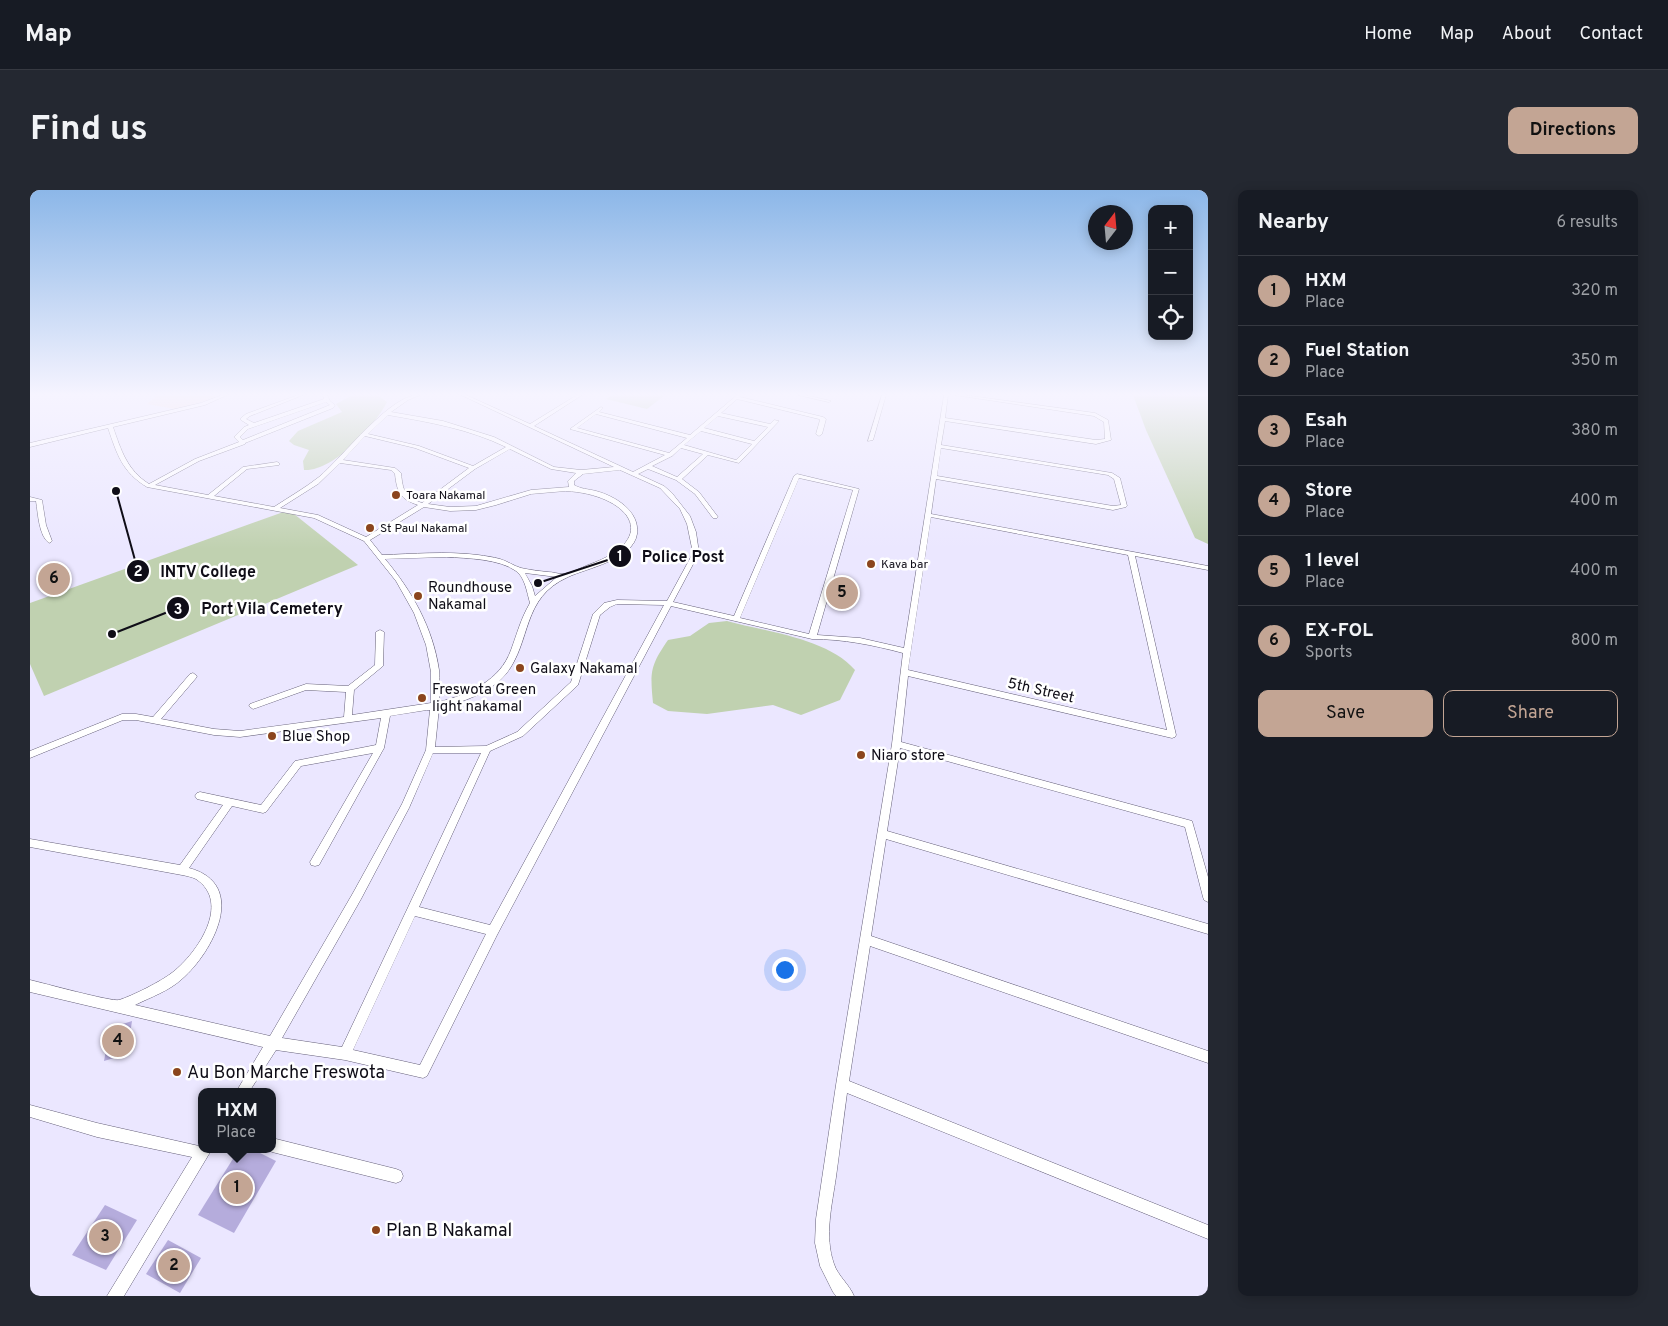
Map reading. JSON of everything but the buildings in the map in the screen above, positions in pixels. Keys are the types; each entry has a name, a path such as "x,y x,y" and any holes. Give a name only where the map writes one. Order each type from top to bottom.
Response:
{"street":[{"path":"117,447 124,465 136,479 149,486 316,516 366,540 399,580 418,613 430,645 435,672 435,706 430,750 406,805 357,896 273,1043 245,1088"},
{"path":"149,486 198,460 233,447"},
{"path":"276,508 326,474 354,447"},
{"path":"415,447 473,468"},
{"path":"366,540 423,505 473,468 510,447 552,468 581,472 622,468"},
{"path":"30,986 273,1043 344,1054 423,1072 493,931 696,553 694,530 679,502 662,487 576,447"},
{"path":"639,447 670,455"},
{"path":"635,473 670,455 679,447"},
{"path":"682,447 738,462 753,447"},
{"path":"846,1296 838,1287 827,1266 822,1243 823,1219 842,1085 896,744 904,672 938,447"},
{"path":"934,477 1113,508 1124,506 1117,478 1110,474 942,447"},
{"path":"678,479 706,454"},
{"path":"30,755 117,719 136,717 214,732 240,734 435,706 483,689 497,677 510,661 533,604 550,585 565,576 616,556 626,547 633,532 630,517 620,505 604,496 576,489 528,492 494,504 469,509 449,509 423,505 404,495 399,486 398,473 393,469 339,461"},
{"path":"209,497 245,468 277,464"},
{"path":"649,467 678,479 697,493 715,517"},
{"path":"576,489 571,486 571,481 581,472"},
{"path":"736,619 796,476 856,489 812,637"},
{"path":"30,499 39,500 43,525 49,541"},
{"path":"928,515 1208,568"},
{"path":"1131,553 1172,735"},
{"path":"381,557 448,555 476,557 499,561 520,570 565,576"},
{"path":"520,570 530,586 533,604"},
{"path":"430,750 487,750 520,734 575,683 600,609 617,602 669,603 812,637 828,636 869,641 907,651"},
{"path":"254,706 306,687 350,690 379,666 380,632"},
{"name":"5th Street","path":"904,672 1172,735"},
{"path":"155,720 193,676"},
{"path":"348,719 350,690"},
{"path":"315,862 380,748 386,714"},
{"path":"896,744 1189,824 1208,897"},
{"path":"200,796 263,809 298,763 380,748"},
{"path":"344,1054 413,911 487,750"},
{"path":"182,870 230,803"},
{"path":"882,834 1208,928"},
{"path":"30,842 182,870 200,876 212,887 216,901 217,917 209,938 196,956 176,976 119,1006"},
{"path":"413,911 493,931"},
{"path":"865,939 1208,1057"},
{"path":"842,1085 1208,1232"},
{"path":"30,1111 97,1130 198,1150"},
{"path":"276,1145 396,1176"},
{"path":"114,1296 203,1153"}],"green space":[{"path":"299,447 351,447 328,464 315,469 304,470 303,461 309,450"},
{"path":"1154,447 1208,447 1208,544 1195,538"},
{"path":"289,510 358,565 44,696 30,664 30,603"},
{"path":"727,621 812,643 829,650 843,659 855,670 840,700 801,715 773,705 707,714 668,711 653,703 653,670 658,656 668,640 690,636 709,623"}],"place":[{"name":"INTV College","path":"116,491"},
{"name":"Toara Nakamal","path":"396,495"},
{"name":"St Paul Nakamal","path":"370,528"},
{"name":"Kava bar","path":"871,564"},
{"name":"EX-FOL","path":"54,579"},
{"name":"Police Post","path":"538,583"},
{"name":"1 level","path":"842,593"},
{"name":"Roundhouse Nakamal","path":"418,596"},
{"name":"Port Vila Cemetery","path":"112,634"},
{"name":"Galaxy Nakamal","path":"520,668"},
{"name":"Freswota Green light nakamal","path":"422,698"},
{"name":"Blue Shop","path":"272,736"},
{"name":"Niaro store","path":"861,755"},
{"name":"Store","path":"118,1041"},
{"name":"Au Bon Marche Freswota","path":"177,1072"},
{"name":"HXM","path":"237,1188"},
{"name":"Plan B Nakamal","path":"376,1230"},
{"name":"Esah","path":"105,1237"},
{"name":"Fuel Station","path":"174,1266"}]}
